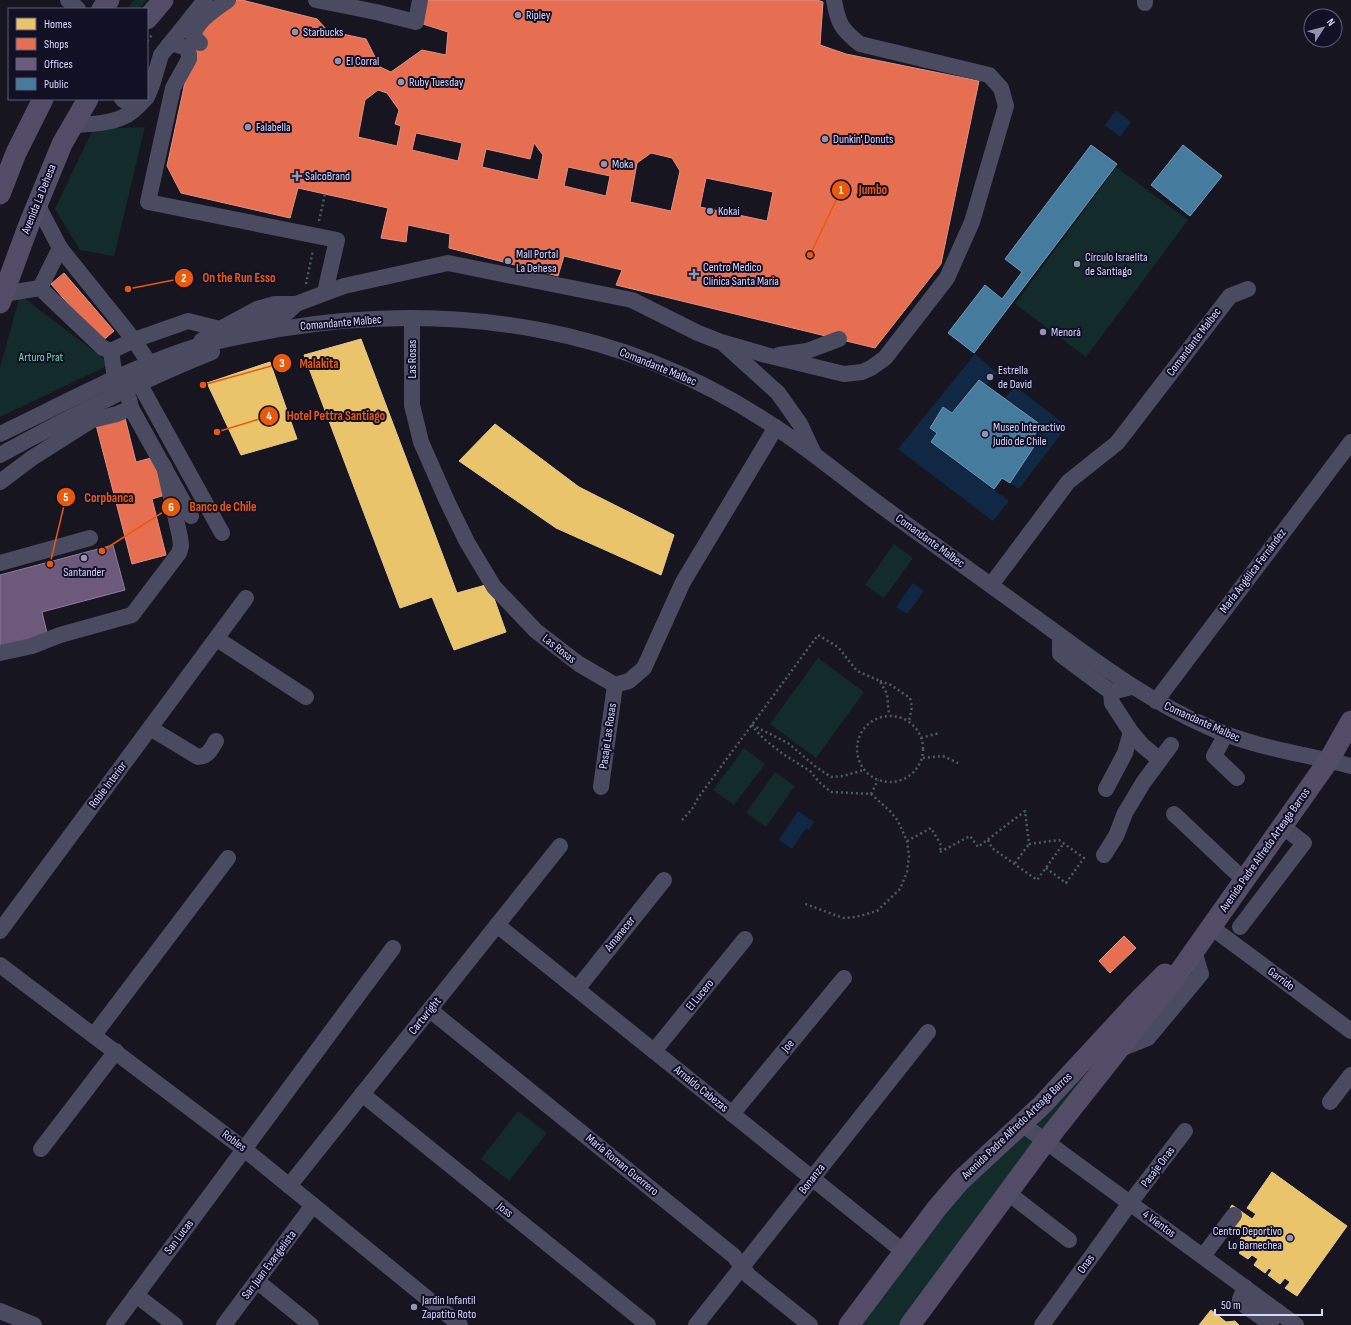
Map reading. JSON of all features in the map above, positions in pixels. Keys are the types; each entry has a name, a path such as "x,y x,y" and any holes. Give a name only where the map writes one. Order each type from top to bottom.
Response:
{"main road":[{"path":"103,8 109,0"},
{"path":"148,18 162,0"},
{"path":"0,194 16,153 42,100"},
{"name":"Avenida La Dehesa","path":"2,299 37,204 62,144 87,100"},
{"name":"Avenida Padre Alfredo Arteaga Barros","path":"910,1325 1046,1141 1175,978 1329,760 1351,721"},
{"name":"Avenida Padre Alfredo Arteaga Barros","path":"1329,760 1351,738"},
{"name":"Avenida Padre Alfredo Arteaga Barros","path":"849,1325 937,1208 961,1180 1042,1105 1140,999 1202,939"}],"street":[{"path":"68,0 77,8"},
{"path":"148,94 161,55 205,0"},
{"path":"200,43 193,36 195,29 204,19 228,0"},
{"path":"316,0 416,22 420,0"},
{"path":"188,349 227,325 257,309 275,304 296,304 325,292 358,283 448,263 632,300 698,333 721,342 766,355 844,374 862,372 871,368 885,358 947,278 972,222 1006,106 1001,88 989,75 860,44 845,32 837,16 834,0"},
{"path":"168,46 175,44 186,48 189,54 189,59 173,88 148,202 336,240 325,292"},
{"path":"72,125 105,122 123,117 144,100"},
{"path":"37,204 60,248 134,340 149,363"},
{"path":"2,299 40,288 60,248"},
{"path":"40,288 103,348 111,351 134,340 188,321 227,325"},
{"name":"Comandante Malbec","path":"991,585 1068,482 1117,443 1230,296 1248,289"},
{"name":"Comandante Malbec","path":"0,434 149,363 188,349 240,336 339,322 412,319 482,321 524,327 585,340 619,350 684,376 740,405 776,427 1060,636 1132,687 1156,701 1212,729 1241,740 1351,766"},
{"name":"Las Rosas","path":"412,319 412,405 421,442 467,542 494,587 536,631 579,664 615,685"},
{"name":"Comandante Malbec","path":"0,455 57,423 134,385 223,347 266,332"},
{"path":"766,355 808,351 839,339"},
{"path":"721,342 778,393 800,424 816,457"},
{"path":"111,351 116,378"},
{"path":"134,385 128,396 131,408 191,516"},
{"path":"134,385 222,533"},
{"path":"0,482 32,458 92,420 117,414 131,408"},
{"path":"615,685 629,681 644,668 683,582 776,427"},
{"name":"María Angélica Fernández","path":"1156,701 1351,442"},
{"path":"32,646 60,635 132,615 179,553 181,546 180,537 164,466"},
{"path":"0,563 90,538"},
{"name":"Roble Interior","path":"0,931 246,598"},
{"path":"0,653 32,646 58,644 97,634"},
{"path":"1060,636 1060,654 1111,692 1112,704 1131,732 1142,745 1160,760"},
{"path":"217,639 306,697"},
{"name":"Pasaje Las Rosas","path":"601,787 615,685"},
{"path":"1111,692 1132,687"},
{"path":"150,728 198,757 207,755 216,741"},
{"path":"1106,788 1125,753 1131,732"},
{"path":"1226,734 1214,756 1237,778"},
{"path":"1104,855 1116,836 1125,813 1143,784 1171,745"},
{"path":"1174,814 1244,880"},
{"path":"1240,927 1304,843 1282,826"},
{"name":"Cartwright","path":"289,1186 560,846"},
{"path":"94,1035 228,858"},
{"name":"Amanecer","path":"577,989 664,880"},
{"name":"Arnaldo Cabezas","path":"498,925 904,1252"},
{"name":"El Lucero","path":"654,1051 746,939"},
{"name":"Garrido","path":"1202,939 1351,1031"},
{"name":"San Lucas","path":"114,1325 393,948"},
{"name":"Robles","path":"0,965 244,1149 460,1325"},
{"name":"Joe","path":"732,1114 844,978"},
{"name":"María Roman Guerrero","path":"430,1010 734,1256 749,1276 810,1325"},
{"name":"Bonanza","path":"696,1325 928,1032"},
{"path":"41,1149 116,1051"},
{"path":"1330,1102 1351,1075"},
{"name":"Joss","path":"362,1094 648,1325"},
{"name":"4 Vientos","path":"1022,1124 1296,1325"},
{"name":"Pasaje Onas","path":"1130,1203 1185,1131"},
{"path":"1008,1193 1069,1240"},
{"name":"Onas","path":"1042,1325 1130,1203"},
{"name":"San Juan Evangelista","path":"224,1325 313,1205"},
{"path":"1203,1256 1234,1215"},
{"path":"257,1281 311,1325"},
{"path":"136,1295 175,1325"},
{"path":"0,1311 34,1325"}],"path":[{"path":"682,820 692,809 698,798 818,636 838,647 857,671 891,685 910,698 912,707 909,721"},
{"path":"880,681 887,694 888,715"},
{"path":"888,715 897,716 909,721 917,728 923,742 922,762 915,772 904,780 888,783 878,780 864,770 859,762 857,749 858,739 864,729 873,720 888,715"},
{"path":"752,725 788,743 816,767 831,777 843,776 864,770"},
{"path":"752,725 764,739 783,754 810,771 819,782 831,792 870,794 890,811 898,821 907,841 909,856 907,872 900,889 876,911 856,917 843,918 803,903"},
{"path":"921,738 940,733"},
{"path":"923,758 943,756 958,763"},
{"path":"810,771 816,767"},
{"path":"870,794 878,780"},
{"path":"907,841 931,828 941,845 940,852 970,836 978,847 1025,811 1029,844 1015,863"},
{"path":"988,840 992,848 1037,880 1064,843"},
{"path":"1029,844 1059,840 1084,858 1066,883 1046,868"}],"green space":[{"path":"134,0 147,0 140,8 128,8"},
{"path":"145,127 114,256 80,250 55,209 93,129"},
{"path":"1116,167 1188,220 1086,357 1015,304"},
{"name":"Arturo Prat","path":"20,295 111,364 0,417 0,368"},
{"path":"894,544 913,558 884,598 865,585"},
{"path":"818,658 864,692 816,758 770,724"},
{"path":"744,748 765,764 734,805 713,790"},
{"path":"775,772 795,786 766,827 746,813"},
{"path":"1105,1046 997,1198 900,1325 860,1325 980,1168"},
{"path":"518,1111 547,1133 509,1181 481,1159"}],"water":[{"path":"1116,110 1131,122 1120,137 1105,125"},
{"path":"975,354 997,373 987,385 978,379 952,412 943,407 929,427 937,433 930,442 1009,501 993,521 898,449"},
{"path":"1015,386 1067,426 1019,489 1010,483 1039,439 1035,436 1042,425 1005,398"},
{"path":"913,583 924,591 907,614 896,607"},
{"path":"798,811 814,822 809,830 806,828 792,849 779,840"}],"building: Homes":[{"path":"361,339 457,593 489,584 506,632 454,650 432,597 400,608 304,355"},
{"path":"270,362 297,439 241,455 207,383"},
{"path":"495,424 579,487 674,535 661,575 556,528 459,461"},
{"name":"Centro Deportivo Lo Barnechea","path":"1272,1172 1347,1226 1297,1296 1285,1288 1290,1282 1285,1278 1280,1284 1268,1275 1272,1270 1269,1268 1265,1273 1254,1265 1258,1259 1252,1255 1248,1259 1239,1253 1244,1246 1238,1242 1244,1234 1234,1227 1242,1216 1230,1208 1232,1205 1252,1219 1256,1214 1247,1208"},
{"path":"1211,1310 1226,1322 1235,1321 1239,1325 1199,1325"}],"building: Shops":[{"path":"222,0 242,0 317,19 328,31 366,39 380,67 391,72 422,50 446,55 448,32 423,24 426,0 817,0 823,2 820,45 846,54 979,81 941,264 875,348 616,285 622,270 564,256 558,276 449,248 450,234 408,225 406,242 381,238 388,208 298,188 290,218 181,193 167,166 200,12","holes":["378,90 387,93 399,110 395,124 401,126 397,146 358,137 365,100","416,133 462,143 458,161 412,150","534,143 543,155 538,180 482,167 486,149 530,159","651,153 672,158 680,171 671,211 630,202 637,163","568,167 610,176 606,196 564,186","706,178 773,192 767,221 700,207"]},
{"path":"64,273 114,331 101,342 51,284"},
{"path":"124,414 136,462 155,457 165,495 152,499 166,555 132,564 95,421"},
{"path":"1124,936 1136,948 1110,973 1099,961"}],"building: Offices":[{"path":"113,545 125,590 42,612 48,637 0,649 0,575"}],"building: Public":[{"path":"1091,145 1117,164 974,353 948,333 985,285 1002,299 1022,272 1005,259"},
{"path":"1183,145 1222,176 1190,216 1151,185"},
{"name":"Museo Interactivo Judío de Chile","path":"979,380 1041,425 1034,436 1039,439 1010,483 1002,478 994,489 931,442 937,433 930,428 943,407 952,413"}],"place":[{"name":"Ripley","path":"518,15"},
{"name":"Starbucks","path":"295,32"},
{"name":"El Corral","path":"338,61"},
{"name":"Ruby Tuesday","path":"401,82"},
{"name":"Falabella","path":"248,127"},
{"name":"Dunkin' Donuts","path":"825,139"},
{"name":"Moka","path":"604,164"},
{"name":"SalcoBrand","path":"297,176"},
{"name":"Kokai","path":"710,211"},
{"name":"Jumbo","path":"810,255"},
{"name":"Mall Portal La Dehesa","path":"508,261"},
{"name":"Círculo Israelita de Santiago","path":"1077,264"},
{"name":"Centro Medico Clínica Santa Maria","path":"694,274"},
{"name":"On the Run Esso","path":"128,289"},
{"name":"Menorá","path":"1043,332"},
{"name":"Estrella de David","path":"990,377"},
{"name":"Malakita","path":"203,385"},
{"name":"Hotel Pettra Santiago","path":"217,432"},
{"name":"Museo Interactivo Judío de Chile","path":"985,434"},
{"name":"Banco de Chile","path":"102,551"},
{"name":"Santander","path":"84,558"},
{"name":"Corpbanca","path":"50,564"},
{"name":"Centro Deportivo Lo Barnechea","path":"1290,1238"},
{"name":"Jardín Infantil Zapatito Roto","path":"414,1307"}]}
